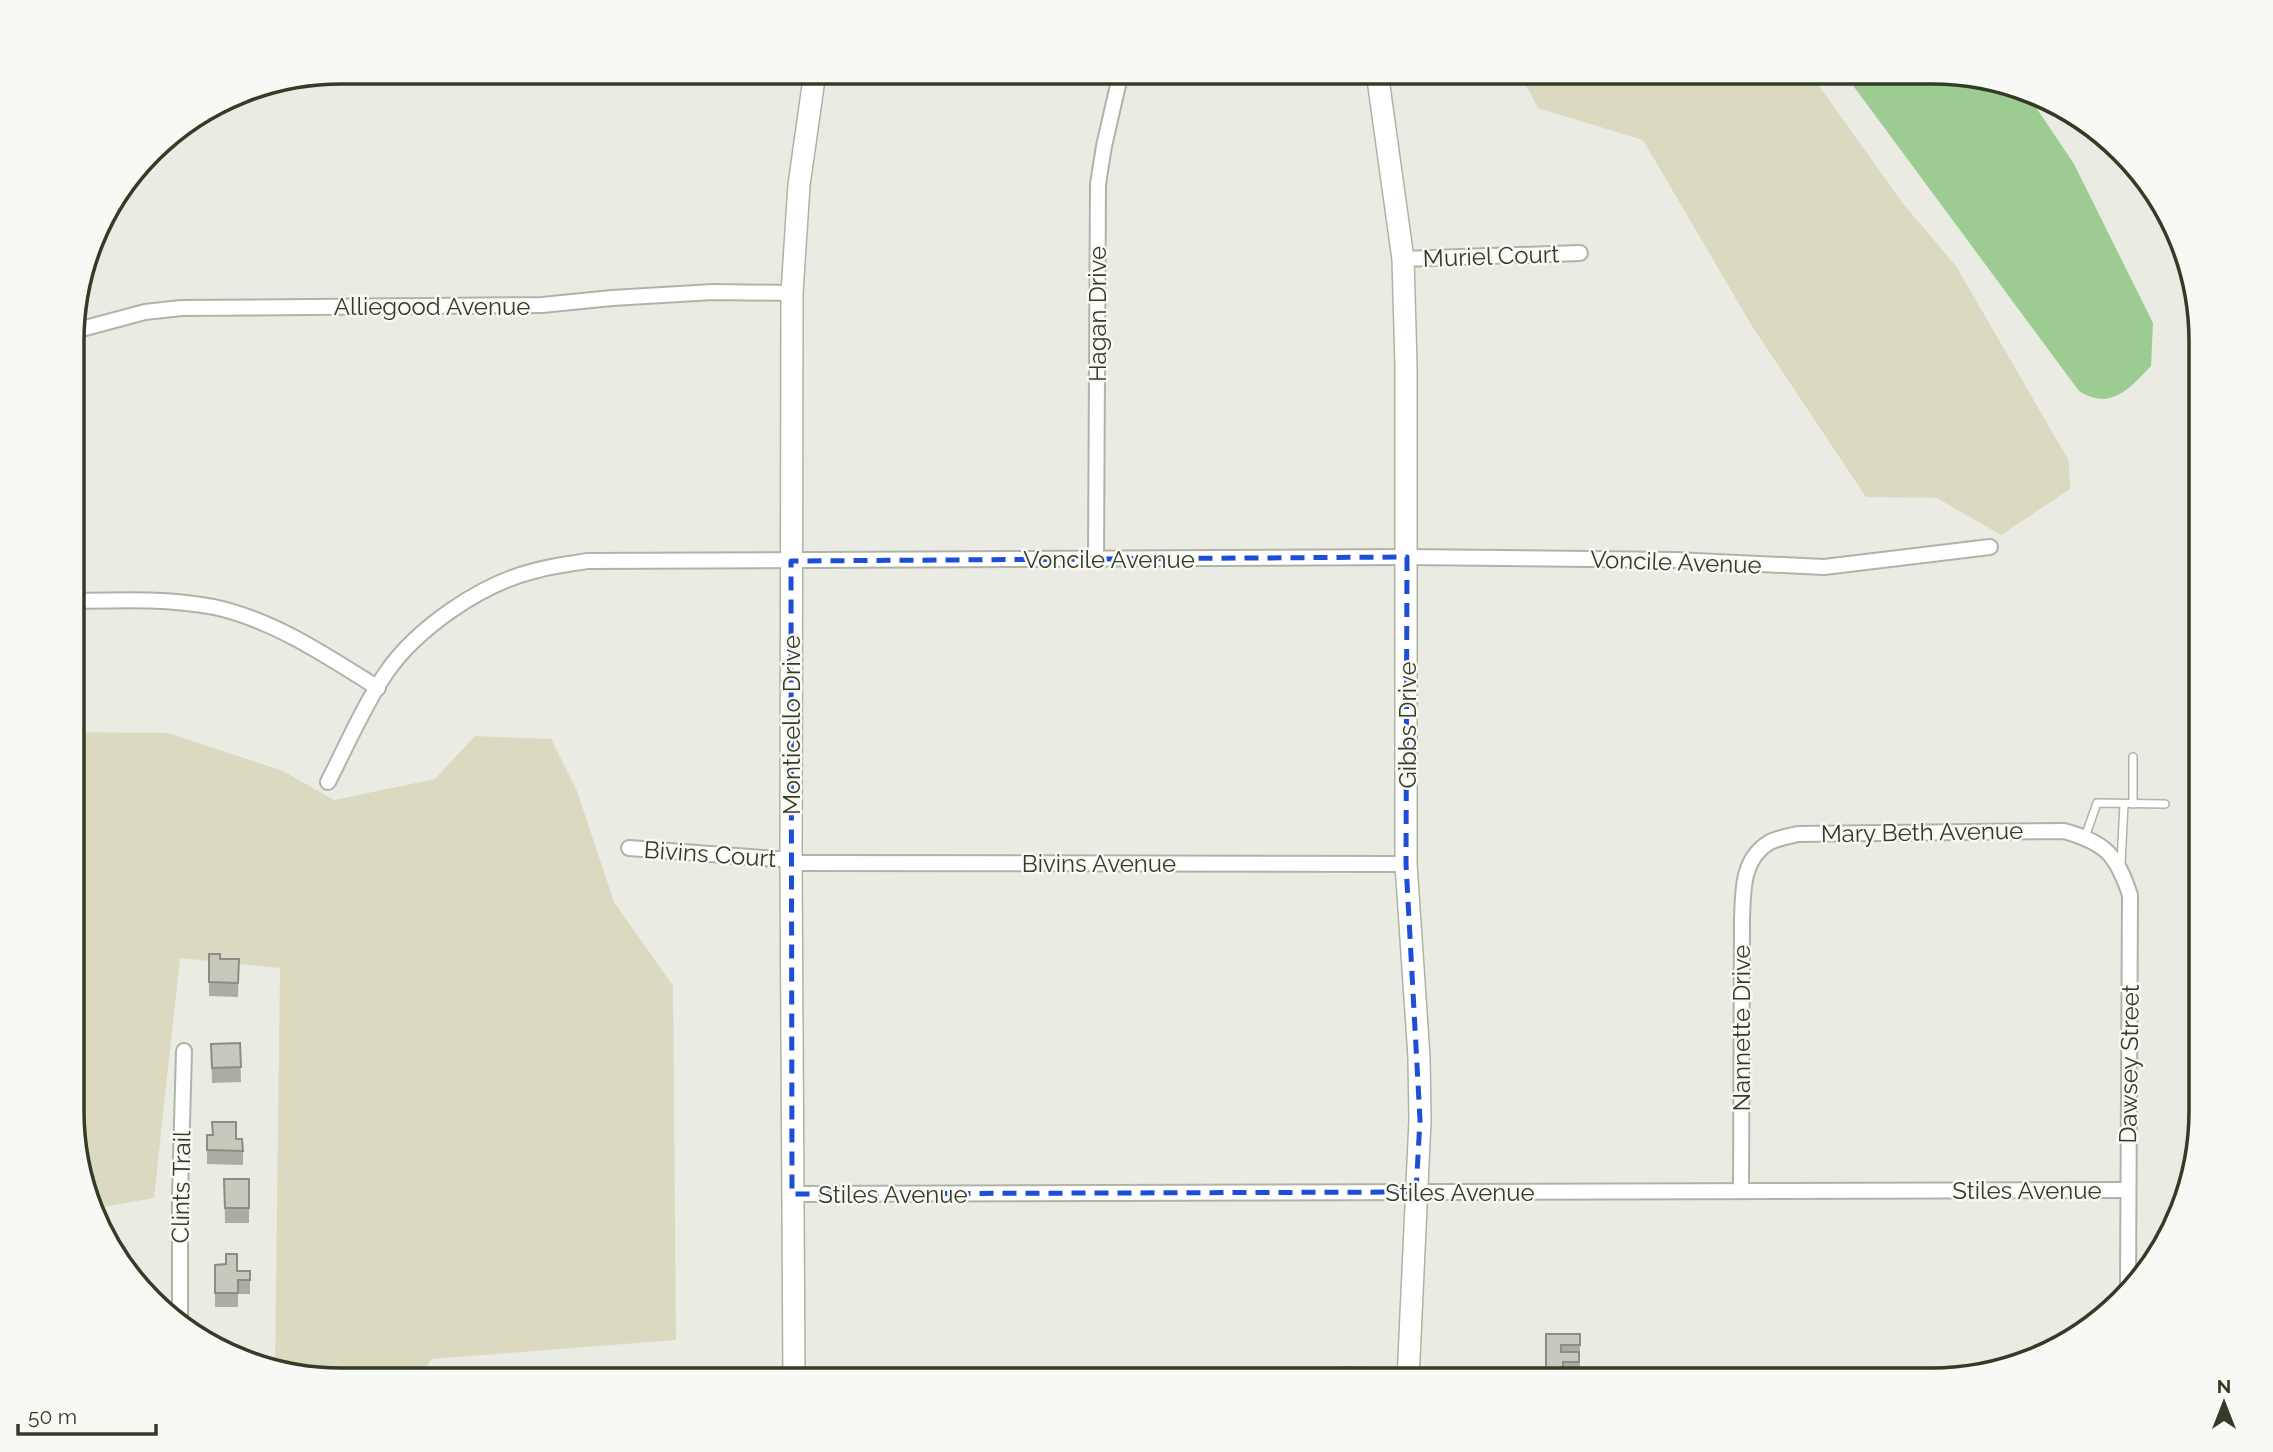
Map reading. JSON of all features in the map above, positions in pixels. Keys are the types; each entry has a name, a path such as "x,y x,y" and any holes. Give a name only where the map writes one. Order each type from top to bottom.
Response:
{"street":[{"name":"Monticello Drive","path":"794,1368 792,293 799,185 813,84"},
{"name":"Hagan Drive","path":"1096,559 1098,184 1118,84"},
{"name":"Gibbs Drive","path":"1379,84 1403,259 1406,366 1406,864 1419,1057 1420,1120 1409,1368"},
{"name":"Muriel Court","path":"1403,259 1580,253"},
{"name":"Alliegood Avenue","path":"85,328 145,312 181,307 542,305 713,292 792,293"},
{"name":"Voncile Avenue","path":"328,782 387,672 436,622 494,586 533,571 587,561 1407,557 1675,559 1824,567 1990,547"},
{"path":"84,600 142,600 215,607 312,646 378,688"},
{"name":"Mary Beth Avenue","path":"1748,866 1760,850 1772,841 1798,834 2064,831 2085,837 2104,849"},
{"name":"Bivins Court","path":"629,848 791,862"},
{"name":"Dawsey Street","path":"2104,849 2120,869 2130,895 2128,1278"},
{"name":"Bivins Avenue","path":"791,862 1406,864"},
{"name":"Nannette Drive","path":"1741,1191 1742,919 1748,866"},
{"name":"Clints Trail","path":"180,1312 184,1051"},
{"name":"Stiles Avenue","path":"793,1194 2127,1190"}],"lane":[{"path":"2133,757 2133,804"},
{"path":"2085,837 2097,803 2165,804"},
{"path":"2120,869 2124,804"}],"highlighted area":[{"path":"1407,557 1406,864 1420,1120 1416,1192 792,1194 791,561"}],"shaded area":[{"path":"1525,84 1818,84 1904,205 1956,266 2069,461 2070,489 2001,535 1937,498 1866,497 1752,326 1643,140 1538,108"},
{"path":"1852,84 1966,86 1999,93 2035,106 2074,164 2153,323 2151,366 2135,382 2119,395 2110,398 2090,397 2079,391"},
{"path":"84,732 168,733 283,771 334,800 435,779 475,736 551,739 577,791 614,902 673,986 676,1340 432,1359 425,1368 341,1368 307,1366 275,1359 280,968 180,958 154,1198 103,1207 86,1145"}],"building":[{"path":"209,954 220,954 220,959 239,959 238,983 209,982"},
{"path":"240,1043 241,1067 212,1068 211,1044"},
{"path":"212,1122 236,1122 236,1139 242,1139 243,1151 207,1150 207,1135 213,1135"},
{"path":"224,1179 249,1179 249,1208 225,1208"},
{"path":"226,1254 237,1254 237,1271 250,1271 250,1280 238,1280 238,1293 215,1293 215,1265 226,1264"},
{"path":"1546,1334 1580,1334 1580,1345 1561,1345 1561,1352 1579,1352 1579,1362 1563,1362 1563,1368 1546,1368"}]}
